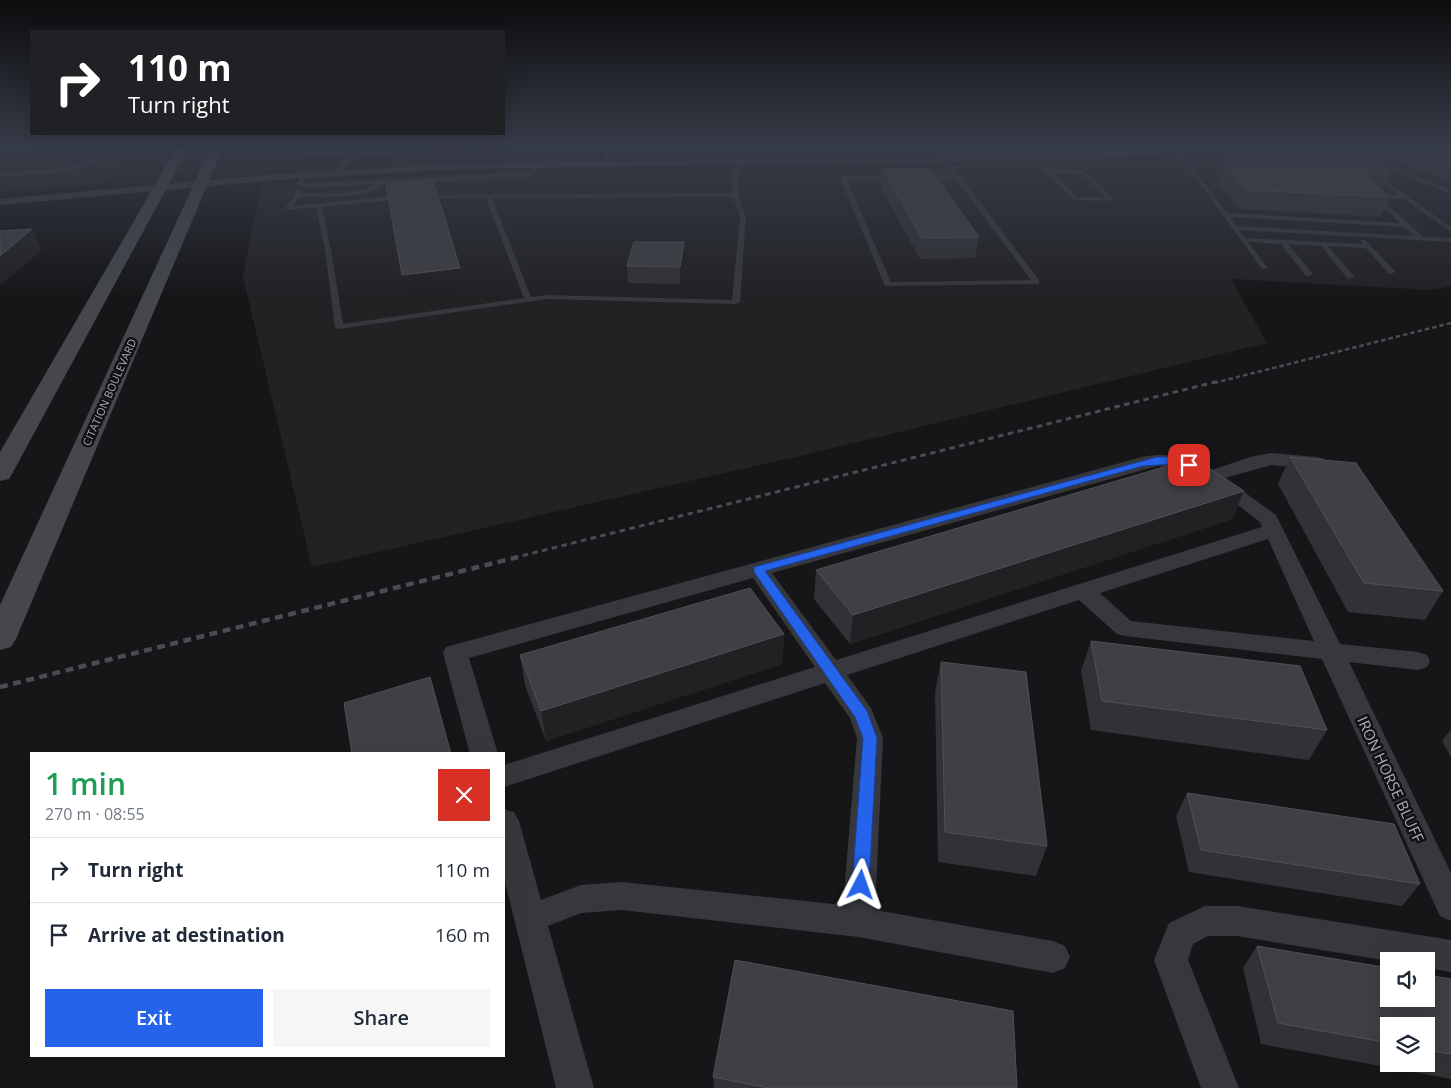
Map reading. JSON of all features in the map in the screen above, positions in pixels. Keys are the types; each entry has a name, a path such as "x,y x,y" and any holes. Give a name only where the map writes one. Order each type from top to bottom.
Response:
{"main road":[{"path":"0,474 155,196"},
{"name":"CITATION BOULEVARD","path":"0,639 195,196"}],"street":[{"path":"0,202 66,196"},
{"path":"1210,476 1257,461 1270,459 1339,465"},
{"name":"IRON HORSE BLUFF","path":"483,752 455,653 1142,463 1172,460 1189,465 1210,476 1269,519 1451,906"},
{"path":"505,776 1274,530"},
{"path":"758,569 862,715 870,738 858,922"},
{"path":"1083,592 1125,628 1418,661"},
{"path":"505,826 575,1088"},
{"path":"531,918 581,899 622,896 858,922 1053,957"},
{"path":"1220,1088 1172,960 1181,934 1205,921 1237,920 1451,956"}],"lane":[{"path":"301,196 298,196 288,208 406,197"},
{"path":"415,196 432,196"},
{"path":"488,196 528,300"},
{"path":"516,196 668,196"},
{"path":"319,205 328,250 339,327 547,297 736,302 743,217 736,196"},
{"path":"850,196 888,284 1036,282 972,196"},
{"path":"1072,196 1075,199 1111,199 1107,196"},
{"path":"1210,196 1264,268"},
{"path":"1423,239 1374,196 1405,197 1451,230"},
{"path":"1225,216 1406,225"},
{"path":"1234,228 1451,240"},
{"path":"1357,235 1392,272"},
{"path":"1243,240 1368,246"},
{"path":"1283,242 1309,274"},
{"path":"1323,244 1351,277"}],"shaded area":[{"path":"259,196 1451,196 1451,286 1431,290 1231,279 1267,343 804,455 312,567 243,277"}],"building":[{"path":"388,196 438,196 460,268 402,275"},
{"path":"898,196 949,196 979,237 922,238"},
{"path":"32,229 0,256 0,231"},
{"path":"634,242 684,242 680,267 627,266"},
{"path":"1290,457 1356,463 1443,591 1364,583"},
{"path":"1194,458 1244,491 853,615 816,570"},
{"path":"750,588 784,634 541,711 520,655"},
{"path":"1091,641 1300,666 1327,730 1102,701"},
{"path":"941,662 1026,672 1047,846 945,832"},
{"path":"430,677 450,752 352,752 344,703"},
{"path":"1187,793 1394,824 1420,884 1201,850"},
{"path":"1257,946 1380,966 1380,1007 1435,1007 1435,976 1451,979 1451,1054 1435,1051 1435,1017 1380,1017 1380,1041 1278,1023"},
{"path":"735,960 1013,1011 1017,1088 768,1088 713,1077"}],"railway":[{"path":"1214,383 1451,323"},
{"path":"513,558 1219,381"},
{"path":"0,687 518,557"}],"route":[{"path":"861,885 870,738 862,715 758,569 1142,463 1172,460 1189,465"}]}
